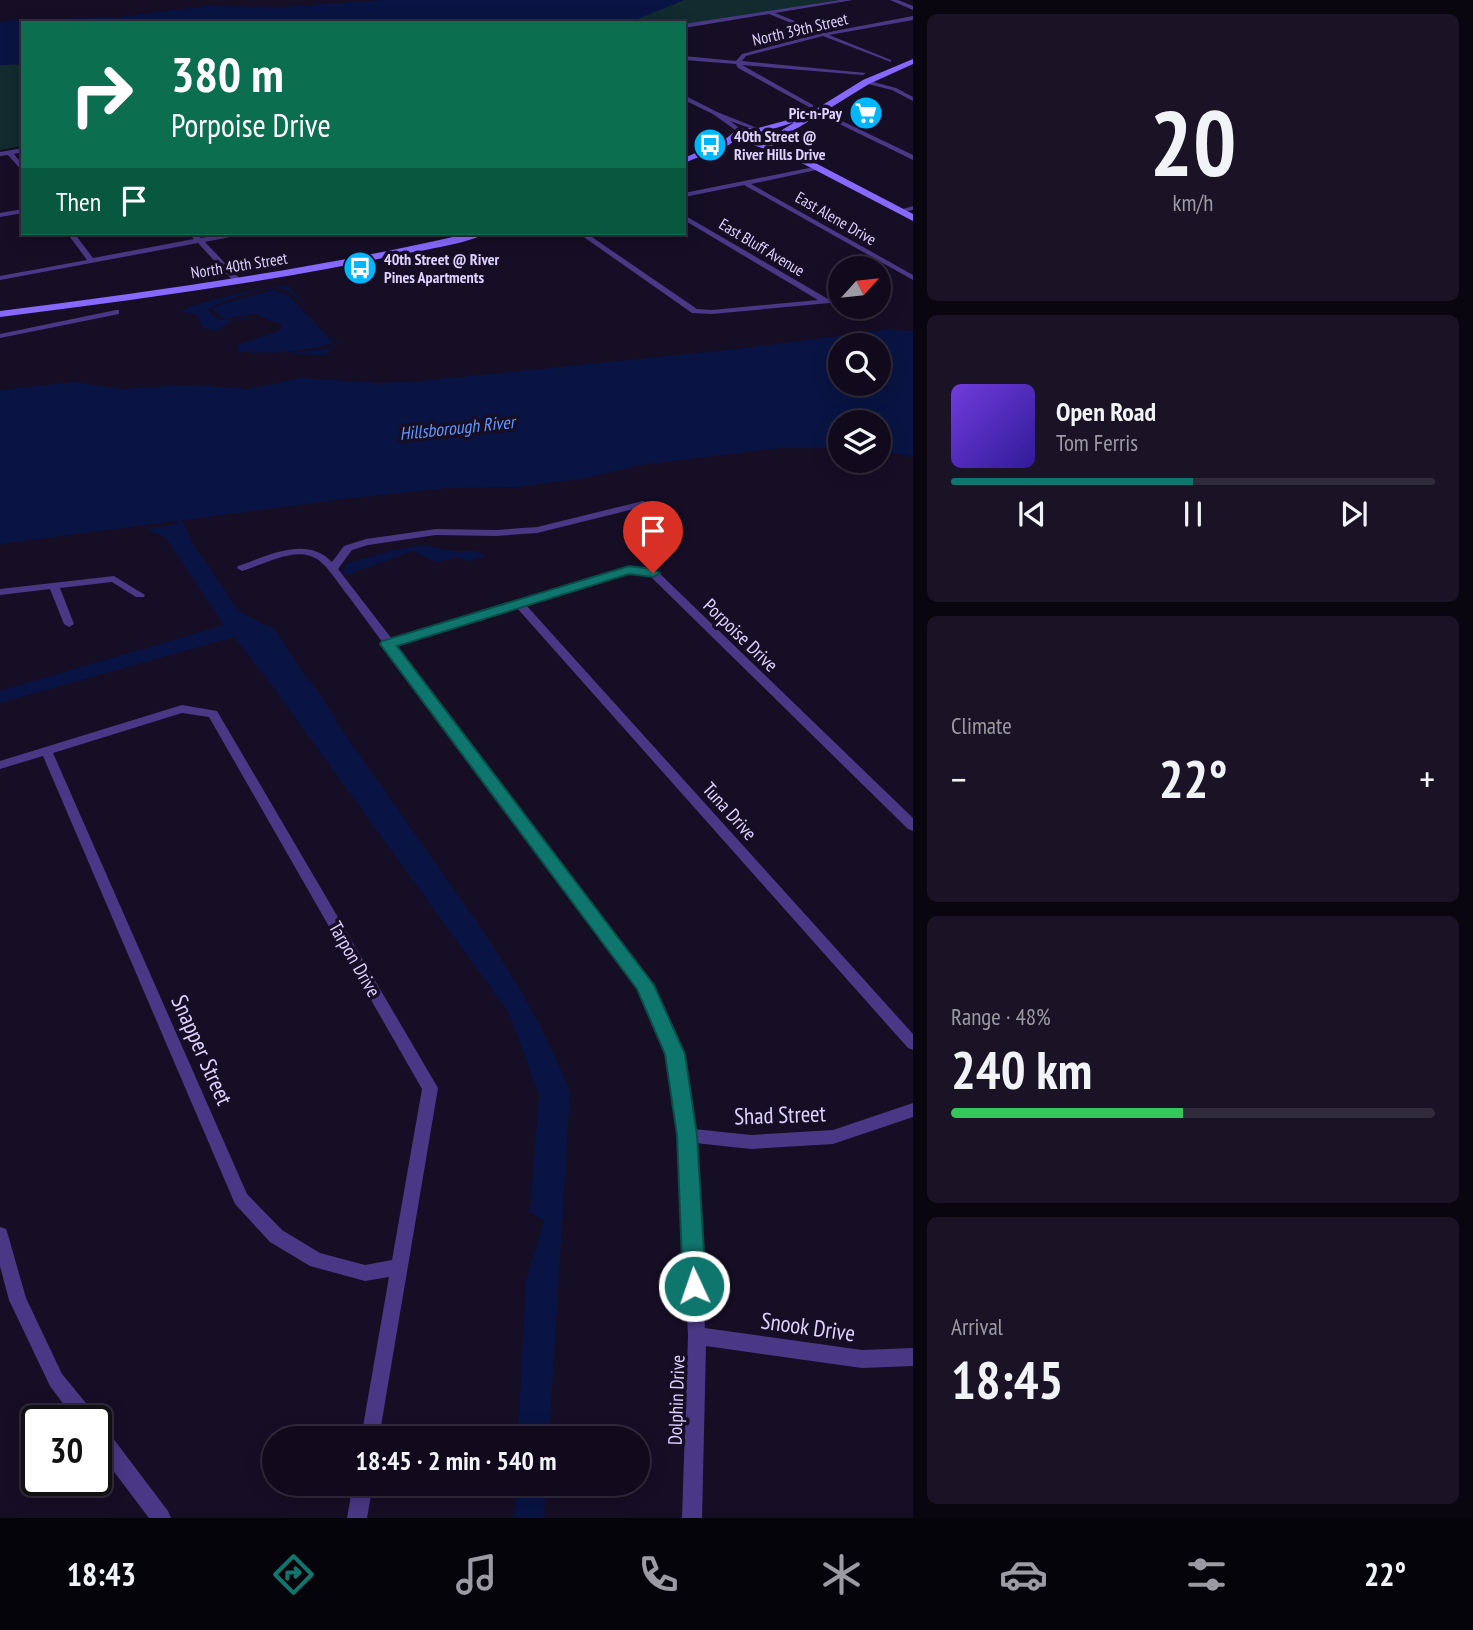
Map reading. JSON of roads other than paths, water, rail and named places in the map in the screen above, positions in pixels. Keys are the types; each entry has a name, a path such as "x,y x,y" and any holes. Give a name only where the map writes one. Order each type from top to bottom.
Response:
{"main road":[{"path":"686,169 728,149 780,139 821,113 889,61 913,53"},
{"path":"686,160 726,143 738,134 785,124 811,106 864,78 913,61"},
{"path":"759,129 775,132 784,147 799,158"},
{"path":"738,134 799,158 913,218"},
{"name":"North 40th Street","path":"413,245 443,235"},
{"name":"North 40th Street","path":"0,314 236,278 470,235"},
{"name":"North 40th Street","path":"0,306 236,278"}],"street":[{"path":"686,26 850,0"},
{"path":"893,0 913,8"},
{"path":"769,13 877,59 889,61"},
{"name":"North 39th Street","path":"738,62 744,55 821,35 913,18"},
{"path":"686,58 852,71 913,99"},
{"path":"869,60 877,59"},
{"path":"738,62 740,67 811,106"},
{"path":"852,71 860,63"},
{"path":"894,89 913,90"},
{"path":"686,99 759,129"},
{"path":"715,113 738,134"},
{"path":"821,113 913,158"},
{"path":"0,154 21,150"},
{"path":"9,152 21,167"},
{"path":"686,195 819,168"},
{"name":"East Alene Drive","path":"746,183 913,278"},
{"path":"900,211 913,208"},
{"path":"0,215 21,211"},
{"name":"East Bluff Avenue","path":"686,218 826,301"},
{"path":"72,235 90,259"},
{"path":"585,235 695,311 712,312 826,301"},
{"path":"0,278 195,236 236,278"},
{"path":"0,336 116,312"},
{"path":"332,570 348,548 366,542 436,532 496,533 537,530 643,505"},
{"name":"Dolphin Drive","path":"242,568 300,551 312,552 321,558 644,985 675,1054 687,1135 697,1336 692,1518"},
{"name":"Porpoise Drive","path":"388,644 629,570 653,573 913,826"},
{"path":"0,592 114,579 140,595"},
{"path":"54,586 69,624"},
{"name":"Tuna Drive","path":"519,604 913,1044"},
{"name":"Tarpon Drive","path":"0,765 182,709 213,714 430,1087 372,1426"},
{"name":"Snapper Street","path":"47,752 241,1199 276,1236 316,1260 365,1273 400,1267"},
{"name":"Shad Street","path":"687,1135 751,1142 833,1137 913,1110"},
{"path":"0,1235 18,1300 56,1380 76,1405"},
{"name":"Snook Drive","path":"697,1336 862,1359 913,1357"},
{"path":"112,1453 161,1518"},
{"path":"357,1518 361,1496"}],"water":[{"path":"382,0 684,0 633,21 21,21 21,64 0,65 0,21 118,17 208,6 283,7"},
{"path":"287,285 310,311 296,297 275,288 244,295 208,309 212,315 223,320 251,317 258,318 236,319 215,331 202,327 197,315 180,311 219,298 246,292"},
{"path":"273,290 288,295 333,342 315,348 286,352 256,353 237,350 237,345 279,331 282,325 254,314 223,319 212,309"},
{"path":"321,323 338,342 325,355 277,354 328,349 337,342"},
{"name":"Hillsborough River","path":"913,331 913,456 891,453 891,410 828,410 828,448 780,448 640,465 585,478 518,487 448,488 343,499 0,544 0,390 74,382 121,389 190,385 248,389 301,378 378,383 421,381 828,337 828,396 891,396 891,333 861,333"},
{"path":"184,523 187,535 240,613 257,623 273,627 477,922 512,976 558,1062 570,1093 550,1426 519,1426 526,1281 544,1221 530,1212 539,1095 509,1013 273,687 234,637 0,703 0,691 224,625 166,538 147,529"},
{"path":"425,545 451,551 477,551 486,556 468,561 458,557 436,562 413,551 346,575 343,573 346,564 394,550"},
{"path":"515,1496 545,1496 544,1518 514,1518"}],"waterway":[{"path":"179,520 190,540"},
{"path":"236,611 265,627"},
{"path":"309,683 334,719"}],"place":[{"name":"Pic-n-Pay","path":"866,113"},
{"name":"40th Street @ River Hills Drive","path":"710,145"},
{"name":"40th Street @ River Pines Apartments","path":"360,268"}]}
